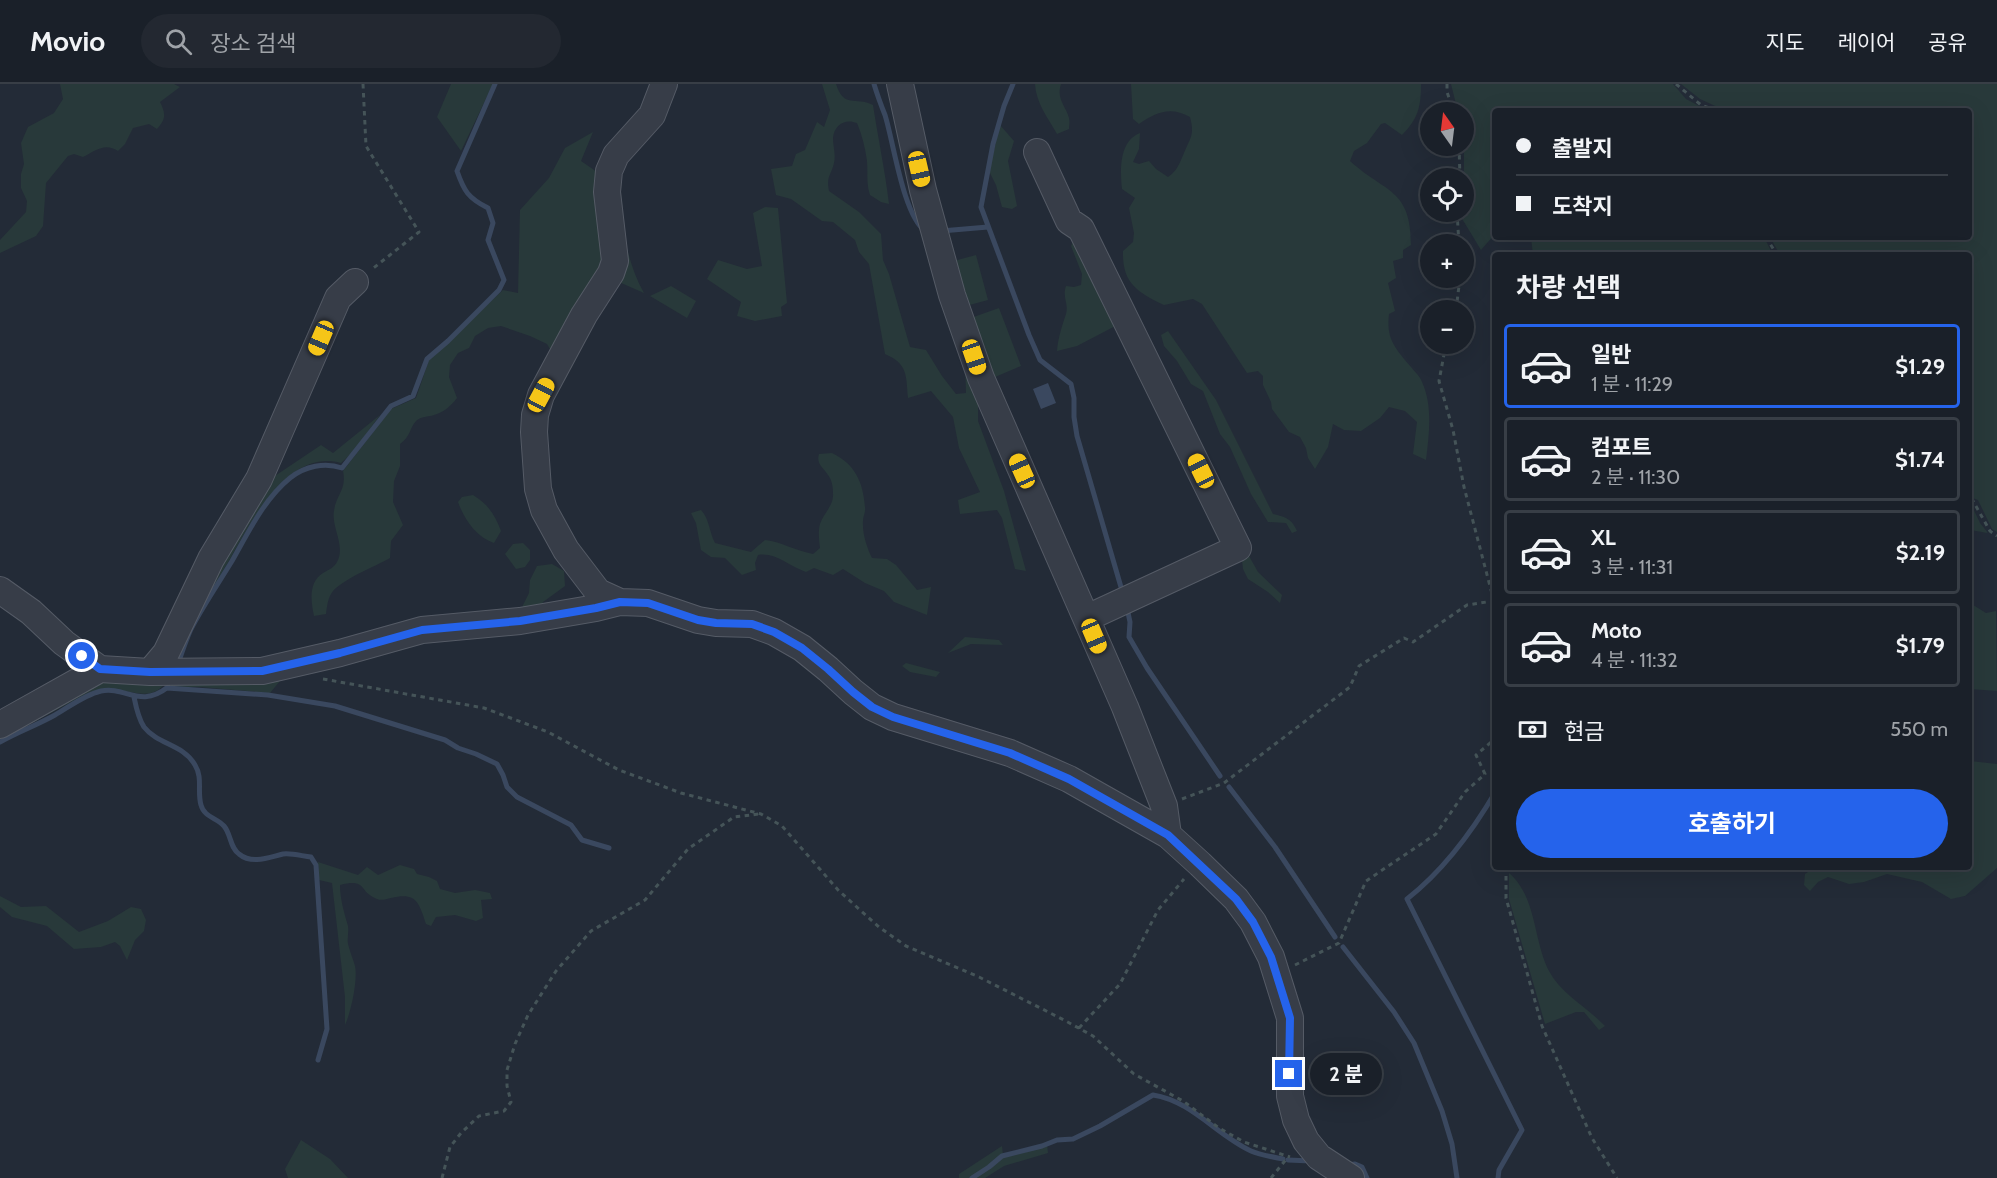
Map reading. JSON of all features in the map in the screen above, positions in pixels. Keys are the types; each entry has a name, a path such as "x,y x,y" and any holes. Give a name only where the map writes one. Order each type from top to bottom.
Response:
{"street":[{"path":"620,602 598,592 566,550 544,510 538,489 535,423 541,395 584,315 611,273 615,261 607,192 609,171 616,155 652,115 664,84"},
{"path":"900,84 923,190 952,295 977,368 1125,707 1164,806 1168,835"},
{"path":"1037,152 1069,221 1081,229 1238,548 1087,618"},
{"path":"150,672 166,653 211,559 260,479 338,298 355,282"},
{"path":"0,590 31,612 64,643 100,669 150,672 262,671 340,653 422,630 520,621 620,602 648,603 698,620 752,624 774,632 802,648 872,707 893,717 1010,753 1069,779 1168,835 1200,864 1236,899 1253,922 1271,957 1290,1018 1290,1096 1296,1120 1306,1141 1319,1157 1352,1178"},
{"path":"0,725 100,669"}],"path":[{"path":"355,282 419,232 366,146 363,84"},
{"path":"1447,84 1450,102"},
{"path":"1676,84 1701,105 1710,108"},
{"path":"1444,354 1439,381 1453,430 1464,487 1492,597"},
{"path":"1972,501 1990,531 1997,536"},
{"path":"1164,806 1224,783 1350,687 1359,666 1404,638 1413,642 1467,605 1492,601"},
{"path":"315,678 484,708 548,732 619,770 681,792 761,814 782,826 839,891 879,927 906,946 979,977 1093,1036 1134,1074 1183,1101 1219,1128 1245,1142 1288,1157 1319,1157"},
{"path":"1277,974 1339,943 1366,881 1436,834 1465,792 1485,774 1476,755 1492,741"},
{"path":"442,1178 450,1147 461,1133 479,1116 504,1111 511,1102 507,1086 507,1070 515,1044 528,1015 556,971 591,932 645,900 688,849 734,818 761,814"},
{"path":"1079,1028 1126,975 1158,910 1177,885 1200,864"},
{"path":"1506,870 1506,898 1542,1026 1592,1138 1617,1178"},
{"path":"1271,1178 1288,1157"}],"shaded area":[{"path":"60,84 174,84 180,87 160,102 164,116 157,129 149,124 133,128 125,144 118,151 104,147 83,157 74,154 68,156 46,183 43,226 36,236 0,253 0,240 26,212 27,201 21,188 24,164 21,143 28,127 54,113 63,99"},
{"path":"451,84 493,84 461,151 437,117"},
{"path":"822,84 836,84 839,92 846,99 873,105 889,204 870,195 864,146 857,123 853,122 844,122 835,129 833,138 835,160 828,179 829,191 859,212 881,234 883,260 910,347 926,350 956,394 966,393 965,360 978,392 978,421 1004,491 1026,571 1015,569 1002,518 997,510 960,514 958,500 980,492 959,448 953,417 931,391 908,398 906,377 902,366 885,354 869,264 859,252 855,240 833,222 822,221 791,199 776,195 771,169 792,166 796,154 805,150 817,122 824,127 830,110"},
{"path":"1035,84 1061,84 1060,94 1069,118 1069,129 1057,134 1040,104"},
{"path":"1131,84 1421,84 1418,112 1412,124 1402,135 1385,123 1381,124 1367,143 1354,151 1350,161 1394,194 1406,212 1410,226 1411,245 1403,250 1403,258 1393,261 1396,278 1388,283 1395,311 1389,314 1388,323 1393,343 1420,378 1428,401 1426,460 1413,454 1417,422 1405,411 1389,407 1380,418 1361,431 1344,430 1333,424 1328,447 1315,469 1300,437 1289,432 1272,409 1263,385 1263,376 1258,371 1247,373 1202,304 1193,299 1164,305 1139,291 1128,279 1123,262 1123,251 1133,242 1134,233 1129,208 1135,198 1122,189 1121,165 1128,142 1140,133 1139,149 1133,162 1139,164 1149,161 1168,177 1179,164 1192,132 1190,117 1170,111 1151,116 1139,124 1133,119"},
{"path":"1451,84 1673,84 1686,99 1703,108 1492,108 1492,237 1481,250 1474,234 1471,234 1464,222 1474,222 1474,168 1464,168 1464,156 1474,156 1474,102 1456,102"},
{"path":"1681,84 1997,84 1997,532 1992,529 1978,500 1972,498 1972,252 1778,252 1772,240 1972,240 1972,108 1720,108 1700,99"},
{"path":"1000,125 1014,141 1008,161 1017,206 1012,209 1002,207 996,185 989,171"},
{"path":"593,132 581,161 600,174 607,257 554,356 547,344 501,326 488,328 475,336 469,348 458,353 450,365 449,377 457,398 441,412 418,419 400,444 400,466 394,481 393,502 403,525 391,541 390,558 338,586 330,596 326,614 314,616 312,599 315,582 318,577 334,566 339,556 334,517 335,505 344,483 343,471 391,409 416,398 429,360 503,290 518,293 520,210 549,178 565,148"},
{"path":"765,207 778,208 787,303 781,307 782,316 755,321 737,316 741,302 707,279 718,260 747,269 762,266 753,213"},
{"path":"622,226 633,269 644,293 612,279"},
{"path":"1075,238 1123,322 1077,346 1057,351 1067,310 1066,286 1081,285 1082,274 1071,246"},
{"path":"1531,240 1766,240 1772,252 1533,252"},
{"path":"976,255 988,300 962,307 950,262"},
{"path":"671,286 696,301 687,318 650,296"},
{"path":"999,308 1021,366 988,380 968,319"},
{"path":"1168,331 1216,400 1273,514 1288,519 1297,531 1292,533 1286,523 1268,522 1251,494 1230,447 1220,434 1203,391 1191,384 1177,361 1164,346 1161,335"},
{"path":"380,415 354,451 341,463 322,461 304,466 274,491 260,508 190,627 263,484 321,445 333,453"},
{"path":"832,453 852,468 860,482 865,509 863,530 872,558 887,559 896,565 917,590 931,587 927,615 894,602 884,591 865,583 843,569 833,575 814,568 806,572 777,558 758,555 755,563 756,570 742,575 725,558 711,557 701,550 696,523 691,513 701,510 715,543 751,552 765,540 813,554 820,548 820,524 833,498 831,481 819,463 818,457 819,454"},
{"path":"473,495 487,506 499,525 501,531 494,543 476,532 467,521 458,502 462,497"},
{"path":"1972,507 1980,523 1988,533 1972,530"},
{"path":"523,543 530,550 530,560 525,567 516,569 505,554 513,544"},
{"path":"1245,549 1258,572 1282,595 1280,603 1248,579 1243,569 1241,550"},
{"path":"552,564 564,571 565,586 543,602 540,613 520,617 529,593 530,580 537,566"},
{"path":"1972,604 1986,613 1996,611 1997,691 1972,689"},
{"path":"965,637 999,640 1003,645 971,644 948,653"},
{"path":"906,663 940,672 936,677 910,672 902,666"},
{"path":"285,675 270,693 171,687 175,676"},
{"path":"168,677 158,690 152,693 108,690 90,692 0,740 0,733 97,679"},
{"path":"1972,761 1997,764 1997,868 1965,896 1951,899 1922,882 1887,874 1864,882 1849,884 1828,877 1818,882 1810,891 1804,885 1805,874 1811,870 1856,872 1858,870 1972,870"},
{"path":"318,862 358,875 367,867 378,875 400,865 414,869 417,874 437,881 440,889 455,893 475,890 490,893 492,899 481,900 483,918 476,921 455,915 436,917 431,926 426,924 421,910 411,898 399,896 379,900 355,883 340,885 341,900 348,926 348,944 356,972 350,1012 345,1025 345,997 332,883 319,880"},
{"path":"1509,873 1525,894 1530,906 1549,971 1567,994 1605,1026 1599,1030 1584,1012 1576,1012 1545,1024 1509,899"},
{"path":"0,896 21,907 46,906 79,932 108,921 131,907 141,909 146,920 144,931 135,940 127,960 120,946 115,942 101,947 74,949 47,926 12,917 0,907"},
{"path":"301,1140 330,1159 348,1178 288,1178 285,1169"},
{"path":"1047,1144 1048,1153 1004,1166 985,1178 959,1178 959,1174 1002,1146 1003,1155 1025,1152"}],"water":[{"path":"1048,383 1056,403 1041,409 1033,389"}],"waterway":[{"path":"178,664 187,637 196,620 257,517 272,496 290,478 309,468 322,465 342,468 391,406 413,396 427,359 499,290 504,280 488,240 493,223 488,208 468,193 457,171 495,84"},
{"path":"874,84 885,115 905,194 917,222 925,231"},
{"path":"1013,84 993,144 981,207 1040,360 1071,384 1077,436 1123,594"},
{"path":"941,231 988,227"},
{"path":"1127,608 1130,622 1129,637 1147,668 1220,776"},
{"path":"0,742 48,719 83,698 101,691 118,691 141,697 158,693 168,687"},
{"path":"167,688 268,695 335,706 445,740 458,748 497,764 507,787 517,797 571,825 582,840 609,848"},
{"path":"134,697 144,727 156,738 184,753 195,765 199,775 200,800 203,809 224,826 236,851 244,857 255,860 283,854 311,857 316,865 327,1029 318,1060"},
{"path":"1229,787 1275,847 1335,937"},
{"path":"1492,797 1456,850 1433,876 1407,899 1522,1130 1499,1170 1498,1178"},
{"path":"1343,947 1394,1012 1414,1043 1442,1111 1452,1144 1457,1178"},
{"path":"972,1178 1002,1156 1057,1140 1073,1139 1153,1095 1180,1104 1251,1151 1283,1159"},
{"path":"1288,1160 1311,1161"},
{"path":"1347,1165 1355,1164 1362,1167 1367,1178"}],"route":[{"path":"82,656 100,669 150,672 262,671 340,653 422,630 520,621 620,602 648,603 698,620 752,624 774,632 802,648 872,707 893,717 1010,753 1069,779 1168,835 1236,899 1253,922 1271,957 1284,992 1290,1018 1289,1074"}]}
